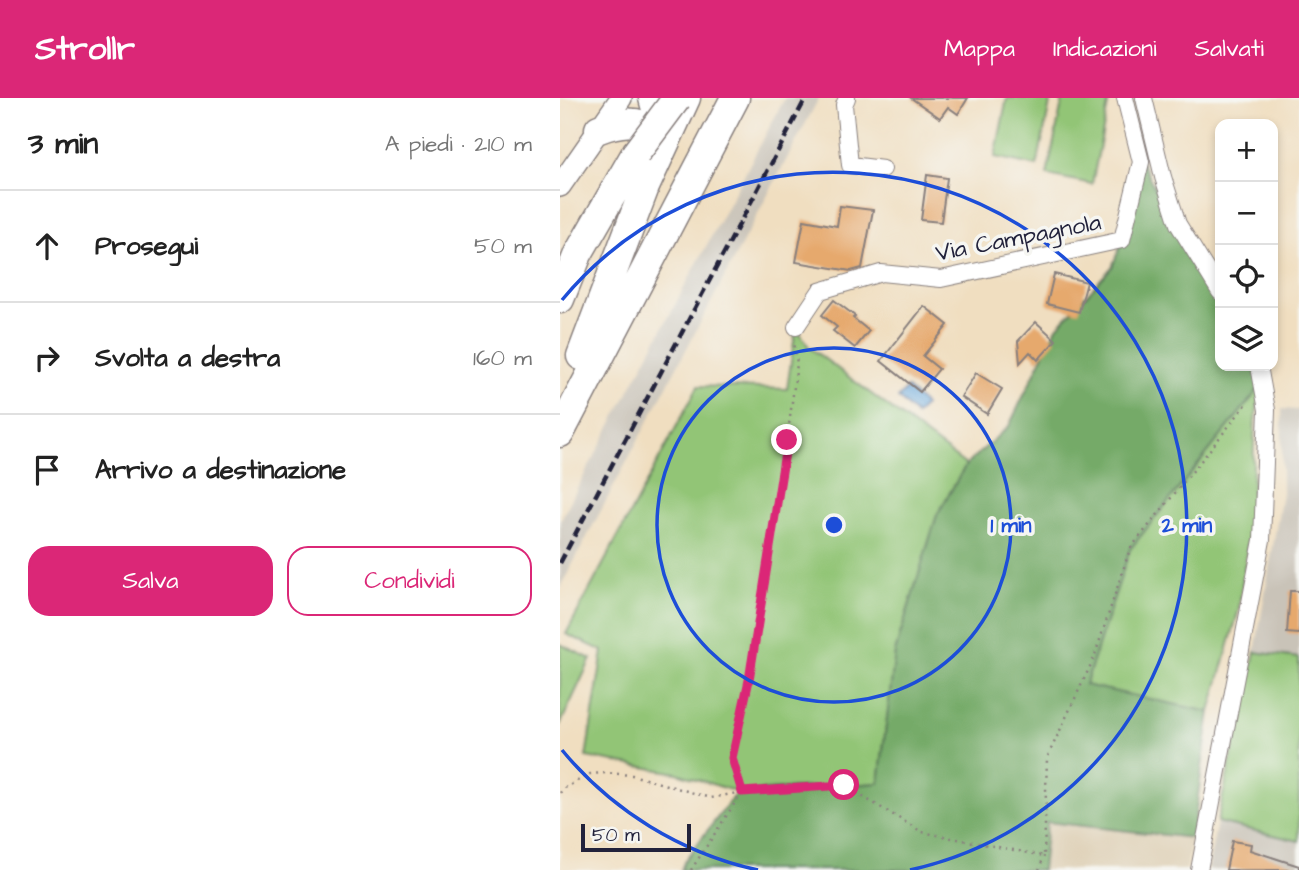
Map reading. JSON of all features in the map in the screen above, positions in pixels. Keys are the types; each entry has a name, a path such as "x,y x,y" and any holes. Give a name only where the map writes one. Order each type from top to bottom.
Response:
{"highway":[{"path":"645,187 655,131 656,109 653,98"},
{"path":"560,299 578,254 636,153 683,98"},
{"path":"560,404 591,333 645,187 683,98"},
{"path":"560,433 735,98"},
{"path":"599,129 618,123 637,123 647,125 655,131"},
{"path":"560,352 593,306 601,300"}],"main road":[{"path":"560,186 621,98"}],"street":[{"path":"847,98 844,104 850,165 883,169"},
{"name":"Via Campagnola","path":"795,334 820,291 881,273 941,279 1122,240 1141,162 1125,98"},
{"path":"1144,98 1163,177 1178,224 1215,284"},
{"path":"1199,870 1262,540 1267,410 1260,371"}],"path":[{"path":"691,870 742,792 732,758 749,680 787,440 797,363 795,334"},
{"path":"1039,870 1044,856 1047,758 1094,658 1130,549 1262,385"},
{"path":"560,793 590,774 606,773 632,775 711,798 742,792 844,785 922,832 1044,856"}],"shaded area":[{"path":"785,98 819,98 560,588 560,521"},
{"path":"1282,409 1299,410 1299,658 1255,652 1282,493"},
{"path":"1047,822 1192,838 1186,870 1042,870"},
{"path":"1217,822 1299,841 1299,870 1208,870"}],"green space":[{"path":"1007,98 1051,98 1037,166 995,157"},
{"path":"1063,98 1109,100 1092,184 1047,175"},
{"path":"1141,162 1215,299 1215,371 1255,371 1262,385 1130,549 1085,685 1210,712 1192,838 1047,822 1042,870 681,870 685,860 737,792 879,783 895,652 937,515 966,465 1009,426 1057,327 1112,267 1135,208"},
{"path":"796,327 809,347 966,465 937,515 895,652 879,783 737,792 677,773 586,757 603,651 566,634 698,386 787,389"},
{"path":"1262,385 1255,420 1251,516 1239,609 1210,712 1085,686 1130,549"},
{"path":"560,644 591,659 560,725"},
{"path":"1255,652 1299,658 1299,841 1217,822"}],"water":[{"path":"907,388 925,405 916,415 898,398"}],"building":[{"path":"911,98 968,98 958,114 948,107 940,118"},
{"path":"927,175 947,178 941,222 921,220"},
{"path":"840,206 873,210 862,268 851,271 796,262 804,220 837,226"},
{"path":"1054,274 1087,282 1079,312 1047,304"},
{"path":"834,300 869,331 855,348 833,331 837,327 822,315"},
{"path":"924,306 948,325 923,356 939,369 920,392 881,361"},
{"path":"1036,322 1056,340 1038,360 1030,352 1020,363 1018,341"},
{"path":"976,373 1002,389 987,414 961,397"},
{"path":"1290,591 1299,591 1299,634 1287,633"},
{"path":"1232,841 1251,844 1250,850 1299,866 1299,870 1226,870"}],"railway":[{"path":"560,563 806,98"}],"route":[{"path":"787,440 749,680 732,758 742,792 844,785"}]}
